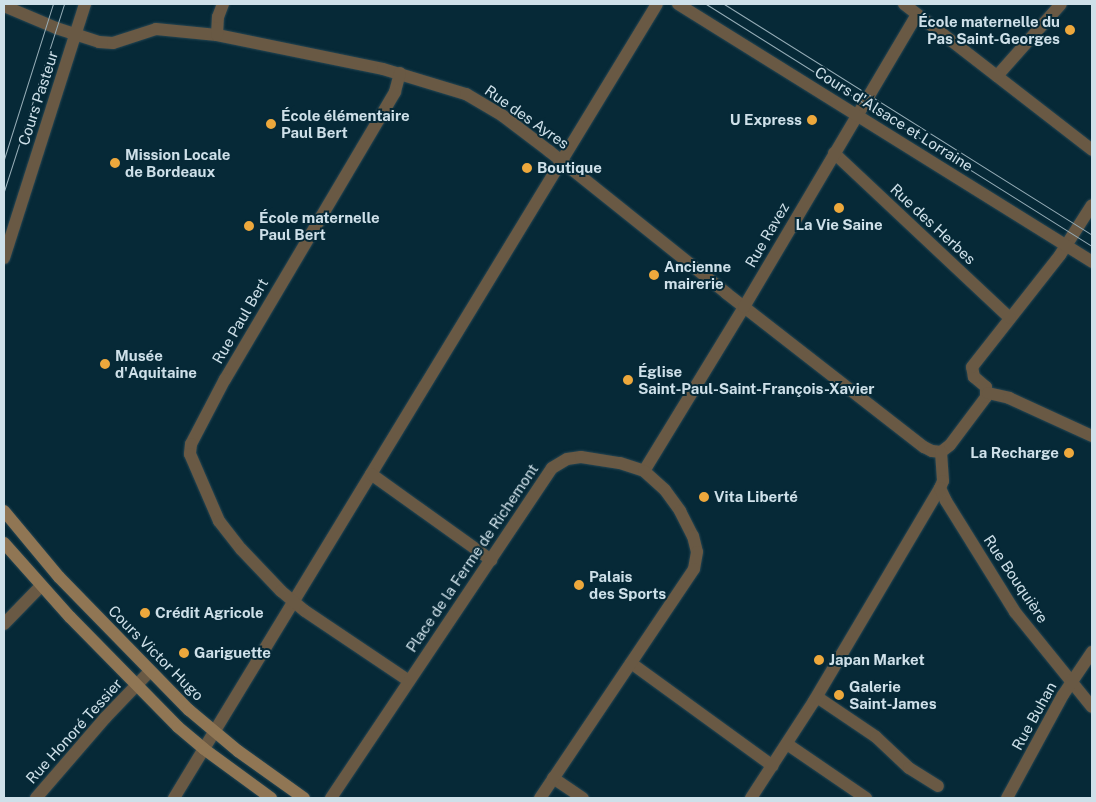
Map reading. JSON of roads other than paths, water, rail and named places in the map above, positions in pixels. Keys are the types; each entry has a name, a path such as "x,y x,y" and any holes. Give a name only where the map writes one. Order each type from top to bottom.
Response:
{"main road":[{"name":"Cours Victor Hugo","path":"4,511 59,577 189,710 214,732 304,798"},
{"path":"4,543 41,586 178,727 204,749 271,798"}],"street":[{"name":"Cours Pasteur","path":"4,258 85,4"},
{"path":"217,35 218,17 223,4"},
{"path":"174,798 657,4"},
{"name":"Cours d'Alsace et Lorraine","path":"678,4 1092,262"},
{"path":"904,4 1092,150"},
{"path":"997,76 1061,4"},
{"name":"Rue des Ayres","path":"4,6 99,42 113,43 156,29 217,35 400,74 466,94 485,104 561,161 924,447 941,452"},
{"name":"Rue Ravez","path":"644,472 917,14"},
{"name":"Rue Paul Bert","path":"400,74 395,92 225,378 191,444 190,454 218,521 241,549 294,602 409,681"},
{"name":"Rue des Herbes","path":"834,153 1010,318"},
{"path":"988,393 986,387 971,372 979,358 1066,246 1092,205"},
{"path":"988,393 1009,398 1092,436"},
{"path":"751,798 817,697 940,488 943,481 941,452 950,445 988,393"},
{"name":"Place de la Ferme de Richemont","path":"331,798 552,468 567,459 594,458 620,463 644,472 666,490 693,536 697,552 694,569 540,798"},
{"path":"371,474 490,560"},
{"name":"Rue Bouquière","path":"940,488 946,502 1015,612 1092,707"},
{"path":"4,624 41,586"},
{"name":"Rue Buhan","path":"1007,798 1072,682 1092,652"},
{"path":"631,663 772,766"},
{"name":"Rue Honoré Tessier","path":"36,798 150,671"},
{"path":"817,697 876,737 910,768 938,786"},
{"path":"787,744 866,798"},
{"path":"553,778 583,798"}],"tram line":[{"path":"4,159 53,4"},
{"path":"4,191 64,4"},
{"path":"706,4 1092,246"},
{"path":"724,4 1092,235"}],"place":[{"name":"École maternelle du Pas Saint-Georges","path":"1070,30"},
{"name":"U Express","path":"812,120"},
{"name":"École élémentaire Paul Bert","path":"271,124"},
{"name":"Mission Locale de Bordeaux","path":"115,163"},
{"name":"Boutique","path":"527,168"},
{"name":"La Vie Saine","path":"839,208"},
{"name":"École maternelle Paul Bert","path":"249,226"},
{"name":"Ancienne mairerie","path":"654,275"},
{"name":"Musée d'Aquitaine","path":"105,364"},
{"name":"Église Saint-Paul-Saint-François-Xavier","path":"628,380"},
{"name":"La Recharge","path":"1069,453"},
{"name":"Vita Liberté","path":"704,497"},
{"name":"Palais des Sports","path":"579,585"},
{"name":"Crédit Agricole","path":"145,613"},
{"name":"Gariguette","path":"184,653"},
{"name":"Japan Market","path":"819,660"},
{"name":"Galerie Saint-James","path":"839,695"}]}
